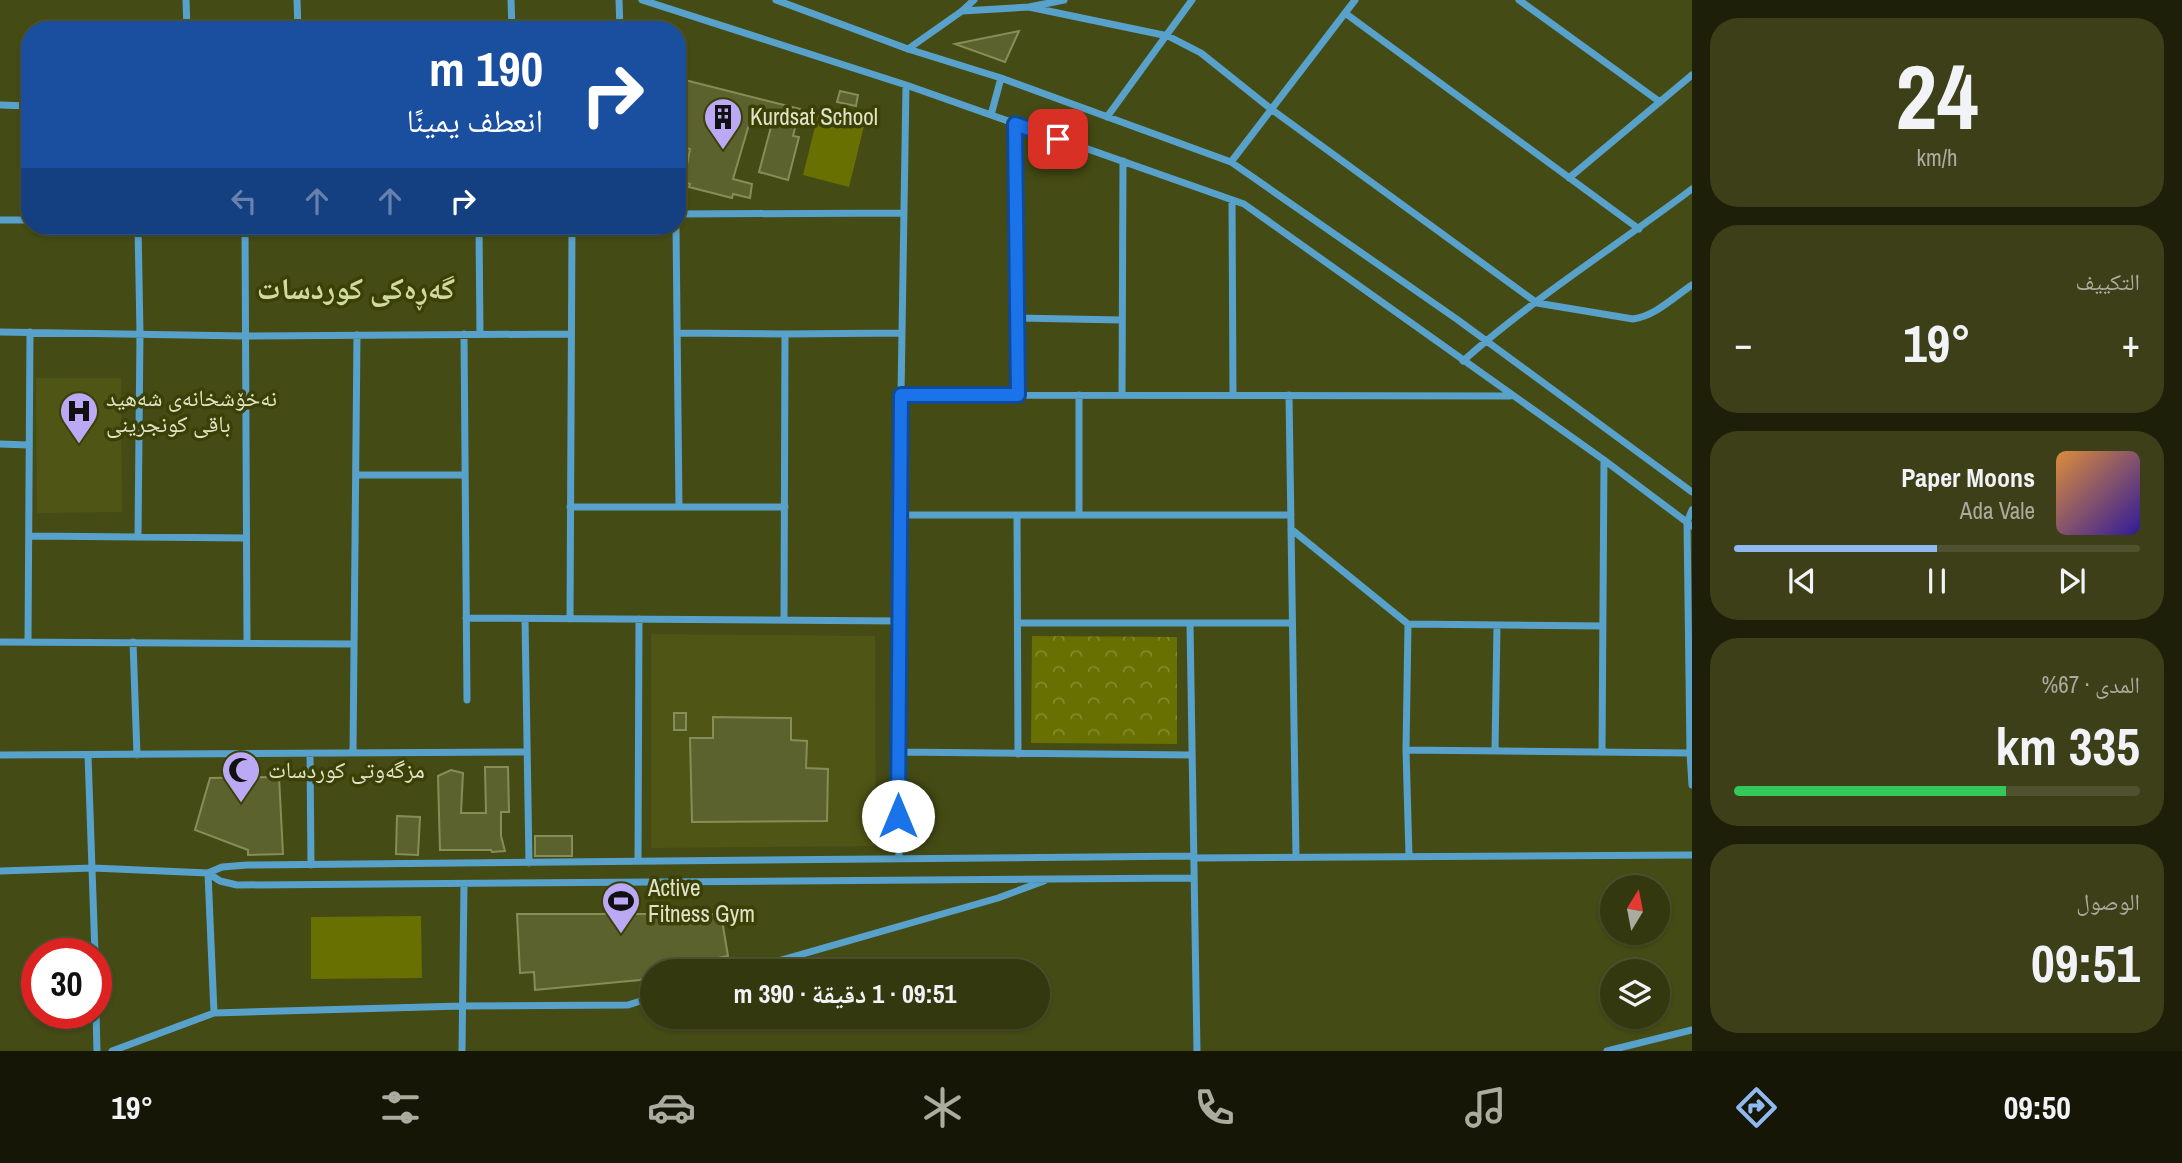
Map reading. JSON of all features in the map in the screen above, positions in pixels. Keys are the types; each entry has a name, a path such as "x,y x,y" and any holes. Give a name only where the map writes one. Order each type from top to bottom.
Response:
{"street":[{"path":"186,0 187,21"},
{"path":"297,0 298,21"},
{"path":"511,0 512,21"},
{"path":"619,0 620,21"},
{"path":"642,0 906,85 1244,204 1604,460 1689,524"},
{"path":"776,0 1231,162 1486,341 1692,492"},
{"path":"908,49 974,0"},
{"path":"962,11 1029,8 1064,0"},
{"path":"1107,117 1192,0"},
{"path":"1231,162 1355,0"},
{"path":"1519,0 1660,102"},
{"path":"1029,8 1168,36 1201,53 1271,109 1537,303 1633,319 1652,313 1692,285"},
{"path":"1345,13 1639,229"},
{"path":"1569,177 1692,75"},
{"path":"991,115 1001,78"},
{"path":"899,859 901,395 906,85"},
{"path":"0,105 21,106"},
{"path":"1015,124 1018,395"},
{"path":"1122,395 1123,161"},
{"path":"1463,361 1486,341 1692,190"},
{"path":"1232,200 1233,395"},
{"path":"686,214 904,213"},
{"path":"0,220 21,220"},
{"path":"138,235 138,536"},
{"path":"245,235 247,642"},
{"path":"478,235 480,334"},
{"path":"569,619 572,235"},
{"path":"676,235 679,507"},
{"path":"1017,318 1122,320"},
{"path":"0,332 246,337 571,334"},
{"path":"29,642 30,332"},
{"path":"677,333 902,332"},
{"path":"464,334 467,700"},
{"path":"784,620 785,334"},
{"path":"353,753 357,335"},
{"path":"901,395 1511,396"},
{"path":"1079,395 1079,515"},
{"path":"1289,395 1296,857"},
{"path":"0,444 29,445"},
{"path":"1602,752 1604,460"},
{"path":"356,475 465,475"},
{"path":"570,507 785,507"},
{"path":"1692,510 1689,524 1692,785"},
{"path":"901,515 1291,515"},
{"path":"1017,515 1018,754"},
{"path":"1291,529 1408,624 1602,626"},
{"path":"29,536 246,538"},
{"path":"466,618 900,621"},
{"path":"525,619 529,863"},
{"path":"638,861 639,619"},
{"path":"1018,623 1292,623"},
{"path":"1190,623 1196,1051"},
{"path":"1408,624 1406,750 1409,856"},
{"path":"1495,751 1497,625"},
{"path":"0,642 354,644"},
{"path":"133,642 137,755"},
{"path":"1406,750 1690,753"},
{"path":"0,755 527,752"},
{"path":"898,752 1192,755"},
{"path":"310,754 311,865"},
{"path":"88,755 95,938"},
{"path":"0,871 93,868 208,873 232,866 638,861 1692,855"},
{"path":"208,873 220,881 237,884 1194,878"},
{"path":"208,873 214,1013"},
{"path":"785,959 998,898 1053,879"},
{"path":"462,1051 464,884"},
{"path":"112,1051 214,1013 462,1006 628,1005 640,1001"},
{"path":"96,1029 97,1051"},
{"path":"1607,1051 1692,1030"}],"shaded area":[{"name":"نەخۆشخانەی شەهید باقی کونجرینی","path":"36,378 121,378 122,512 37,513"},
{"path":"651,634 875,636 876,846 651,848"}],"green space":[{"path":"820,107 866,118 849,187 803,175"},
{"path":"1032,636 1177,637 1177,744 1031,743"},
{"path":"421,916 422,978 311,979 311,917"}],"building":[{"path":"1019,31 1005,62 955,44"},
{"name":"Kurdsat School","path":"686,80 800,109 793,136 799,137 788,180 759,172 771,127 750,121 733,179 752,184 750,198 733,194 732,198 689,187 690,184 686,183 686,171 690,149 686,148"},
{"path":"840,91 858,95 856,106 837,102"},
{"path":"674,713 686,713 686,730 674,730"},
{"path":"713,717 791,718 791,740 807,741 806,768 828,769 827,821 692,822 690,738 713,738"},
{"path":"485,767 508,767 509,812 501,812 501,836 505,851 440,850 438,776 451,770 463,773 461,813 486,813"},
{"name":"مزگەوتی كوردسات","path":"279,777 283,854 248,855 248,850 195,830 210,778"},
{"path":"397,816 420,817 418,855 396,854"},
{"path":"535,836 572,836 572,856 535,856"},
{"name":"Active Fitness Gym","path":"517,914 721,914 728,956 713,959 640,959 640,980 535,990 534,972 520,973"}],"place":[{"name":"Kurdsat School","path":"723,151"},
{"name":"نەخۆشخانەی شەهید باقی کونجرینی","path":"79,445"},
{"name":"مزگەوتی كوردسات","path":"241,804"},
{"name":"Active Fitness Gym","path":"621,935"}],"district":[{"name":"گەڕەکی کوردسات","path":"356,289"}],"route":[{"path":"898,816 901,395 1018,395 1015,124 1058,139"}]}
